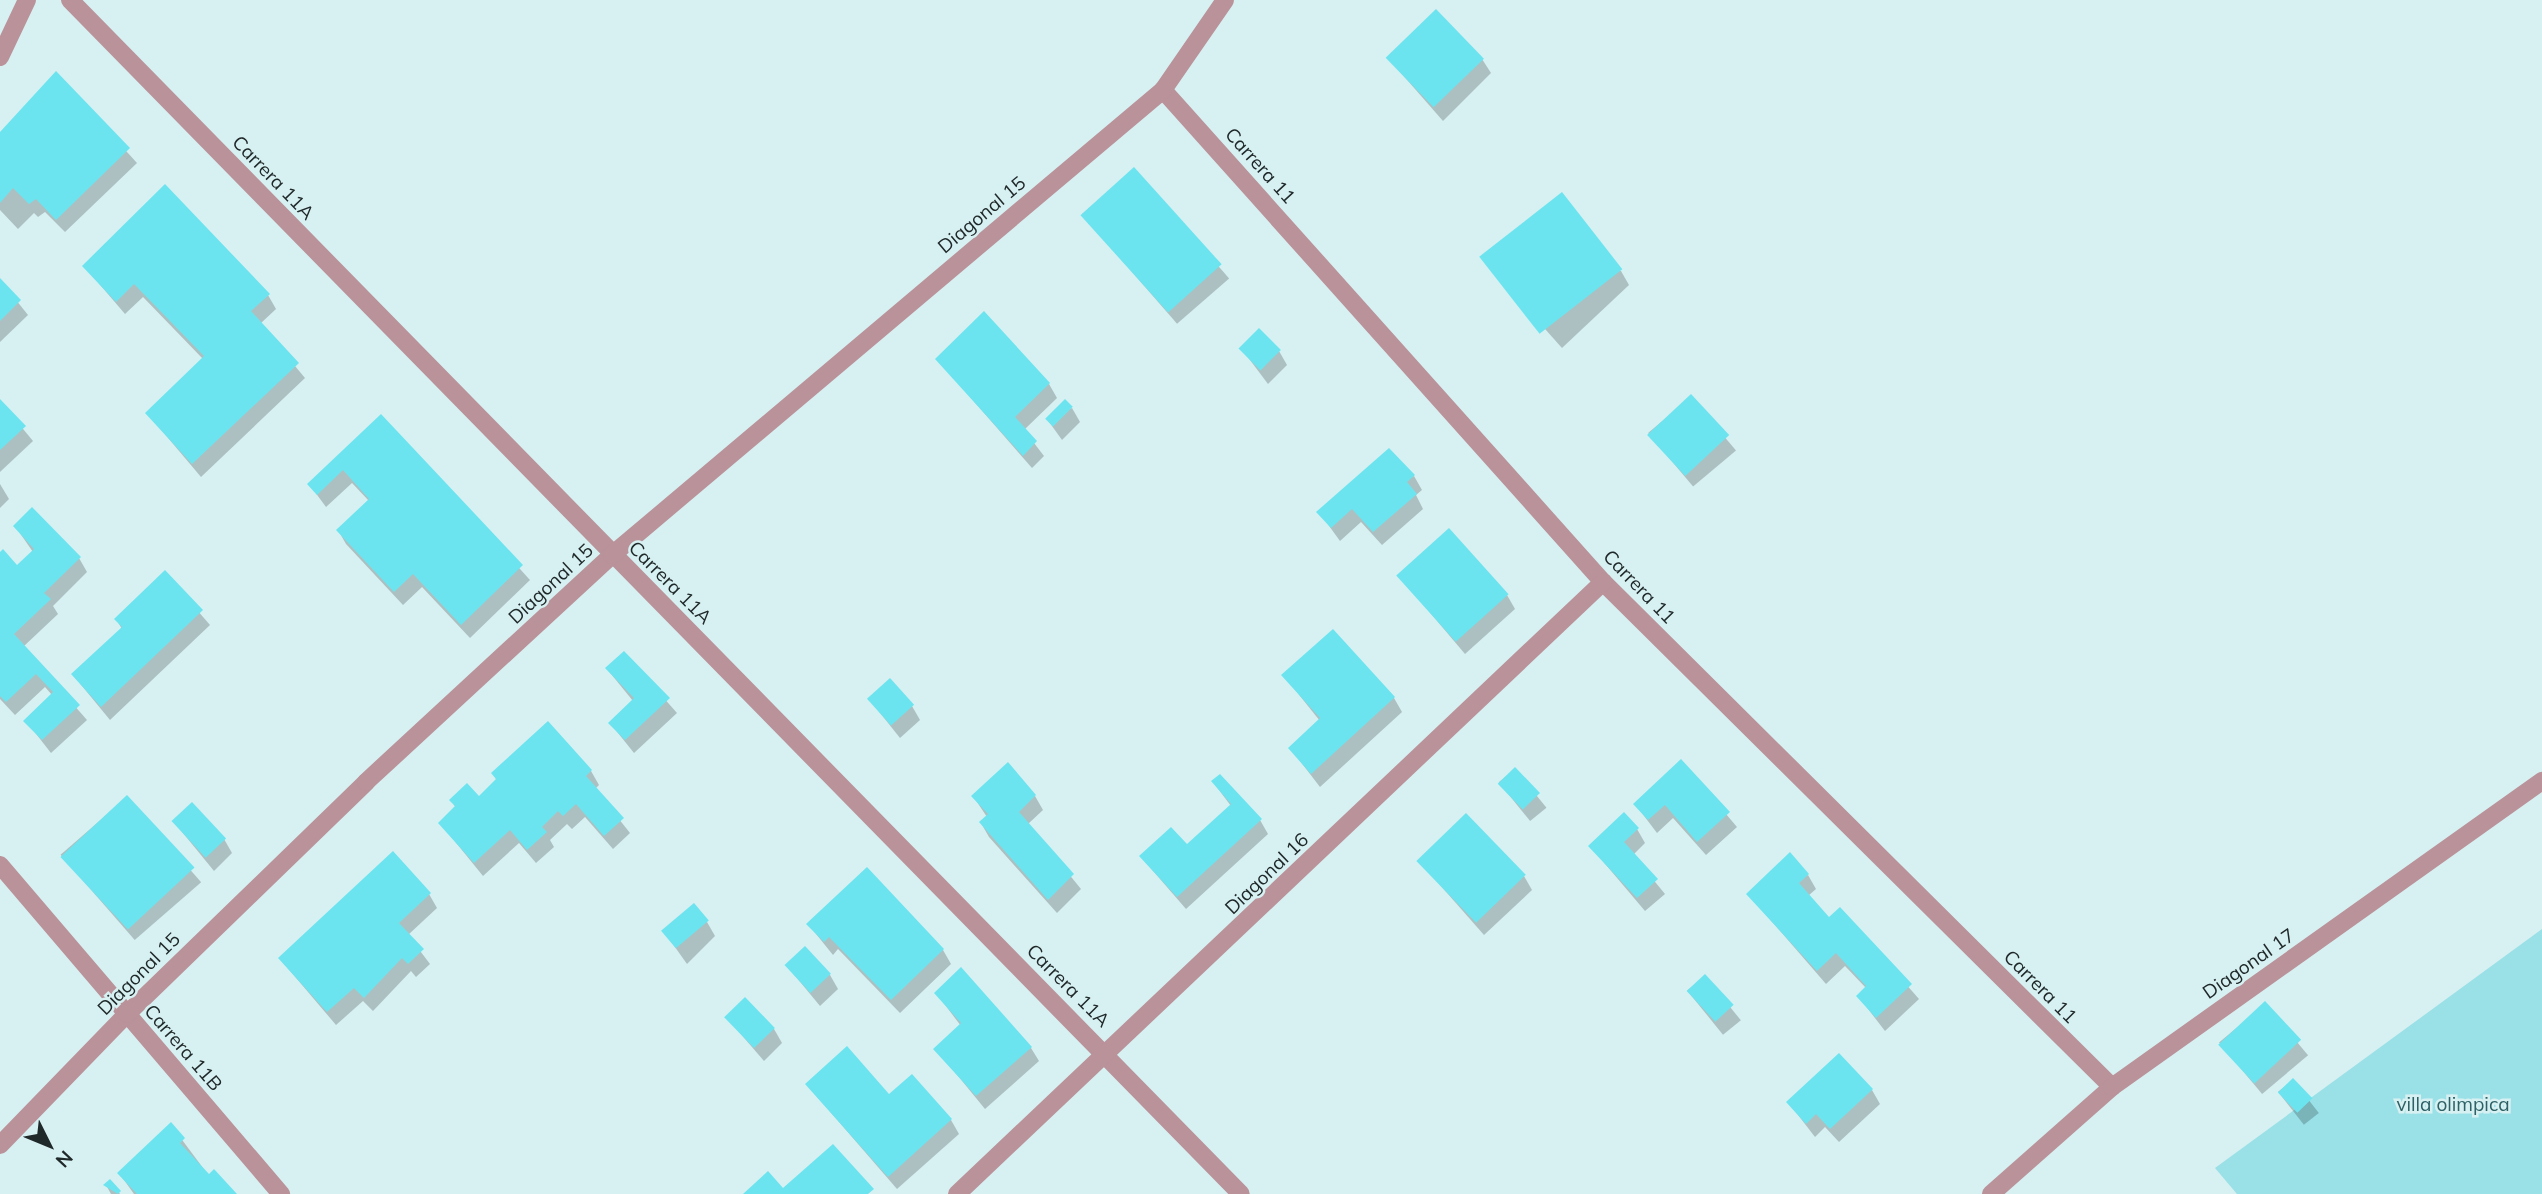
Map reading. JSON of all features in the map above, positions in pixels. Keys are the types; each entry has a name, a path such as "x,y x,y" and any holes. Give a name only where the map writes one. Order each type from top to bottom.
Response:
{"street":[{"path":"0,57 27,0"},
{"name":"Carrera 11A","path":"70,0 1241,1194"},
{"name":"Diagonal 15","path":"0,1145 127,1014 366,782 612,555 1163,90 1225,0"},
{"name":"Carrera 11","path":"1163,90 1604,582 2112,1087"},
{"name":"Diagonal 16","path":"957,1194 1108,1056 1604,582"},
{"name":"Diagonal 17","path":"1991,1194 2112,1087 2542,781"},
{"name":"Carrera 11B","path":"0,865 281,1194"}],"green space":[{"name":"villa olimpica","path":"2542,929 2542,1194 2237,1194 2215,1168"}],"building":[{"path":"1436,9 1484,59 1434,107 1386,58"},
{"path":"56,71 130,148 56,220 36,199 29,204 13,188 0,203 0,132"},
{"path":"1134,167 1222,264 1168,313 1080,215"},
{"path":"165,184 270,294 251,311 299,363 192,464 145,413 204,356 134,284 116,302 82,266"},
{"path":"1562,192 1622,269 1540,334 1479,257"},
{"path":"0,278 21,300 0,321"},
{"path":"984,311 1050,383 1015,417 1037,441 1023,456 935,359"},
{"path":"1259,328 1281,350 1260,370 1238,349"},
{"path":"1691,394 1729,435 1685,476 1647,435"},
{"path":"0,399 26,426 0,450"},
{"path":"1065,399 1073,407 1053,427 1045,419"},
{"path":"381,414 523,565 461,625 413,574 394,592 336,530 369,499 343,470 317,495 307,484"},
{"path":"1389,448 1415,475 1407,482 1417,494 1373,532 1352,509 1331,528 1316,512"},
{"path":"32,507 81,557 44,593 51,599 14,634 80,705 42,740 23,721 53,692 36,674 6,702 0,696 0,552 3,549 17,565 34,549 13,526"},
{"path":"1449,528 1509,594 1456,642 1396,576"},
{"path":"165,570 203,610 101,707 71,674 122,627 114,619"},
{"path":"1333,629 1395,697 1311,774 1288,748 1320,718 1281,675"},
{"path":"624,651 670,698 625,740 608,723 634,698 605,668"},
{"path":"890,678 914,705 891,725 867,699"},
{"path":"548,721 592,770 586,776 624,818 604,836 576,804 563,816 558,811 542,827 547,832 527,850 510,830 474,863 438,823 455,806 449,800 467,783 479,796 496,779 491,773"},
{"path":"1681,759 1730,812 1697,842 1665,805 1648,820 1633,804"},
{"path":"1008,762 1036,795 1019,812 1074,874 1048,900 979,822 988,814 971,796"},
{"path":"1515,767 1540,793 1523,810 1498,784"},
{"path":"1220,774 1262,819 1177,897 1139,856 1171,827 1187,844 1231,804 1211,781"},
{"path":"127,795 195,867 128,929 60,857"},
{"path":"192,802 226,839 206,858 172,821"},
{"path":"1624,812 1639,828 1624,842 1658,879 1637,898 1588,846"},
{"path":"1466,813 1526,875 1476,923 1416,861"},
{"path":"393,851 431,893 399,923 424,949 408,964 402,958 364,998 354,988 327,1012 278,958"},
{"path":"1790,852 1809,874 1799,883 1829,917 1840,907 1912,984 1876,1018 1856,996 1866,986 1836,953 1817,971 1746,894"},
{"path":"867,867 944,949 891,1000 829,937 824,942 806,924"},
{"path":"694,903 709,921 676,948 661,931"},
{"path":"805,946 831,974 810,993 785,965"},
{"path":"961,967 1032,1047 976,1096 933,1049 961,1023 934,993"},
{"path":"1705,974 1734,1005 1715,1022 1687,991"},
{"path":"745,997 775,1028 754,1048 724,1017"},
{"path":"2265,1001 2301,1040 2254,1083 2218,1045"},
{"path":"847,1046 889,1094 912,1074 952,1119 888,1177 805,1084"},
{"path":"1839,1053 1873,1089 1830,1129 1816,1114 1806,1124 1786,1102"},
{"path":"2293,1078 2312,1098 2297,1113 2278,1093"},
{"path":"171,1122 185,1138 180,1143 209,1174 214,1169 237,1194 137,1194 117,1173"},
{"path":"833,1144 874,1189 868,1194 743,1194 768,1171 783,1188"},
{"path":"110,1179 121,1191 118,1194 103,1185"}]}
